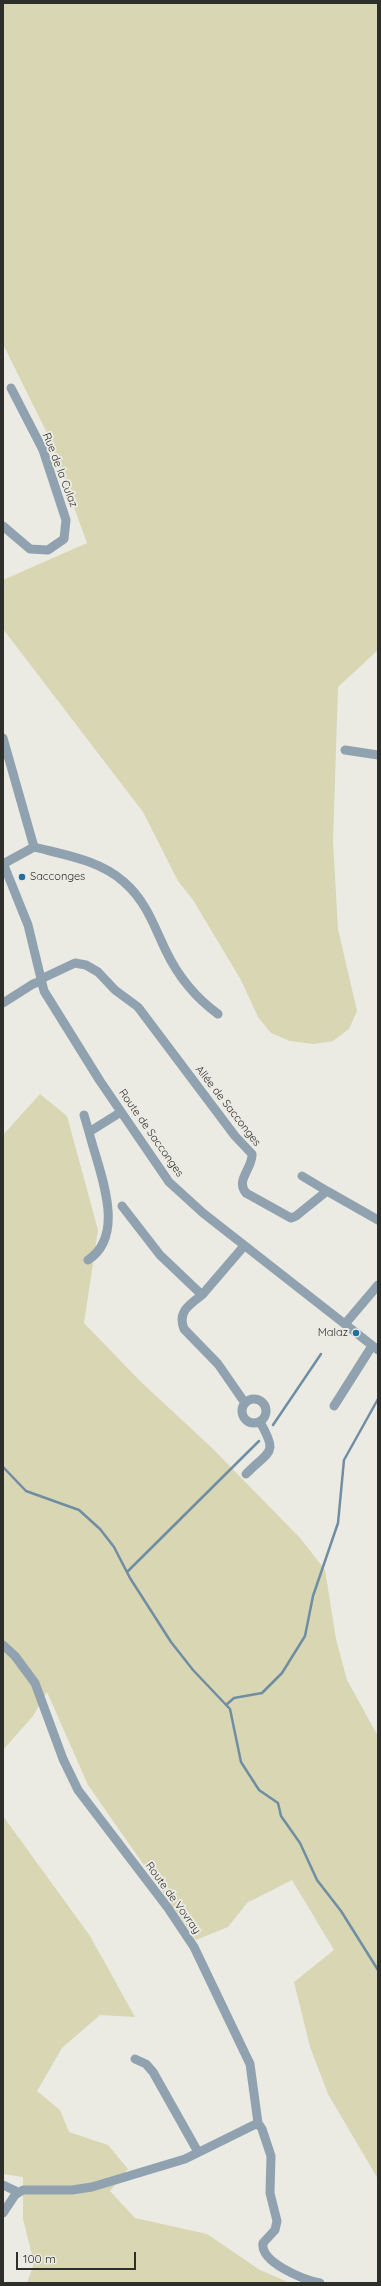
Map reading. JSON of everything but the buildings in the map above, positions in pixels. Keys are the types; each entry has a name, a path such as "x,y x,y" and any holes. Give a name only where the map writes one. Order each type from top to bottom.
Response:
{"street":[{"name":"Rue de la Culaz","path":"3,526 30,549 48,550 64,539 66,520 42,450 11,388"},
{"path":"3,738 34,847"},
{"path":"345,750 378,755"},
{"path":"3,864 34,847 96,865 124,882 147,908 166,951 183,980 199,998 218,1014"},
{"name":"Route de Sacconges","path":"3,864 28,925 44,991 121,1112 169,1182 185,1199 375,1348 334,1406"},
{"name":"Allée de Sacconges","path":"41,980 75,963 86,965 98,972 115,990 138,1007 235,1136 252,1154 251,1163 242,1181 242,1186 246,1193 291,1218 296,1216 328,1191"},
{"path":"3,1003 41,980"},
{"path":"89,1132 121,1112"},
{"path":"84,1115 107,1202 109,1221 101,1250 88,1260"},
{"path":"302,1176 378,1220"},
{"path":"122,1206 160,1255 202,1295"},
{"path":"244,1246 202,1295 187,1307 182,1314 181,1322 184,1329 218,1364 245,1403 242,1414 244,1419 254,1424 260,1422 264,1418 265,1406 256,1399 245,1403"},
{"path":"345,1324 378,1285"},
{"path":"246,1474 268,1456 271,1449 270,1439 260,1422"},
{"name":"Route de Vovray","path":"3,1645 15,1656 35,1683 63,1759 78,1790 102,1824 168,1908 194,1947 250,2064 258,2123 262,2129 271,2156 270,2193 277,2221 275,2230 263,2243 263,2249 275,2262 294,2276 320,2283"},
{"path":"135,2059 146,2064 153,2072 198,2152"},
{"path":"3,2213 18,2192 31,2188 72,2190 92,2187 185,2159 258,2123"},
{"path":"3,2185 18,2192"}],"shaded area":[{"path":"3,3 378,3 378,650 338,687 333,841 338,929 357,1011 349,1029 333,1041 313,1044 290,1041 271,1033 258,1017 241,980 193,900 178,881 143,812 3,629 3,580 87,543 48,435 3,344"},
{"path":"40,1094 67,1116 98,1230 84,1323 140,1381 212,1448 301,1539 325,1570 336,1639 347,1680 378,1736 378,2179 328,2094 310,2047 294,1982 334,1950 292,1880 247,1903 228,1927 196,1940 88,1785 47,1692 33,1716 3,1750 3,1135"},
{"path":"3,1816 90,1936 135,2017 100,2015 62,2048 37,2091 60,2110 69,2132 108,2145 128,2169 110,2191 135,2218 207,2234 260,2270 290,2283 27,2283 34,2263 23,2219 23,2177 3,2174"}],"waterway":[{"path":"273,1425 321,1354"},
{"path":"226,1705 234,1698 262,1693 282,1673 305,1636 313,1596 338,1523 344,1460 378,1399"},
{"path":"127,1572 259,1441"},
{"path":"3,1467 26,1491 79,1510 100,1529 114,1547 130,1578 171,1642 193,1670 230,1709 241,1762 259,1790 278,1803 281,1816 300,1843 317,1880 341,1911 378,1970"}],"place":[{"name":"Sacconges","path":"22,877"},
{"name":"Malaz","path":"356,1333"}]}
